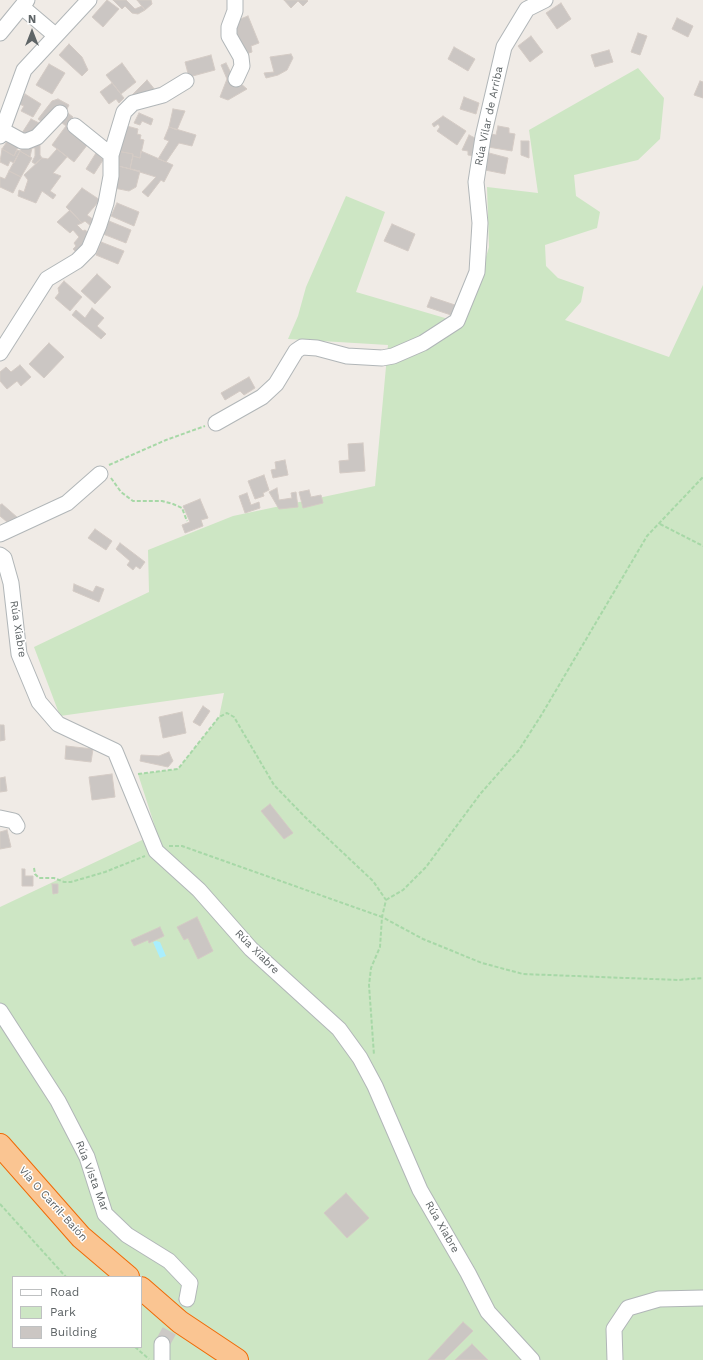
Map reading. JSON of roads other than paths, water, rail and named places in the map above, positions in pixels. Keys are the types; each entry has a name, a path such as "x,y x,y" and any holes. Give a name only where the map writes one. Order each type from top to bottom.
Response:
{"highway":[{"name":"Vía O Carril-Baión","path":"0,1145 81,1237 127,1276"},
{"path":"142,1289 180,1322 237,1360"}],"street":[{"path":"60,113 38,137 27,141 22,141 1,133 24,70 89,0"},
{"path":"235,0 235,11 229,27 229,36 241,57 242,66 236,79"},
{"name":"Rúa Vilar de Arriba","path":"216,423 262,397 276,384 296,351 302,347 317,348 347,356 382,358 393,356 422,343 457,321 478,272 480,223 476,182 483,137 504,46 525,4 545,0"},
{"path":"0,33 25,3 55,35"},
{"path":"0,353 47,279 77,261 89,249 100,225 109,190 111,155 124,112 133,103 163,95 186,81"},
{"path":"75,126 111,155"},
{"path":"0,534 66,503 100,474"},
{"name":"Rúa Xiabre","path":"0,554 4,558 11,583 19,654 39,702 58,724 115,751 156,851 199,890 251,949 338,1029 360,1058 375,1086 420,1190 468,1273 488,1312 532,1360"},
{"path":"0,818 14,821 17,826"},
{"name":"Rúa Vista Mar","path":"0,1011 58,1101 87,1156 105,1214 127,1234 169,1261 190,1282 186,1299"},
{"path":"615,1360 614,1329 628,1308 659,1299 703,1298"},
{"path":"162,1344 162,1360"}],"water":[{"path":"153,942 160,942 166,956 160,958"}],"tunnel":[{"path":"162,1344 187,1299"}]}
